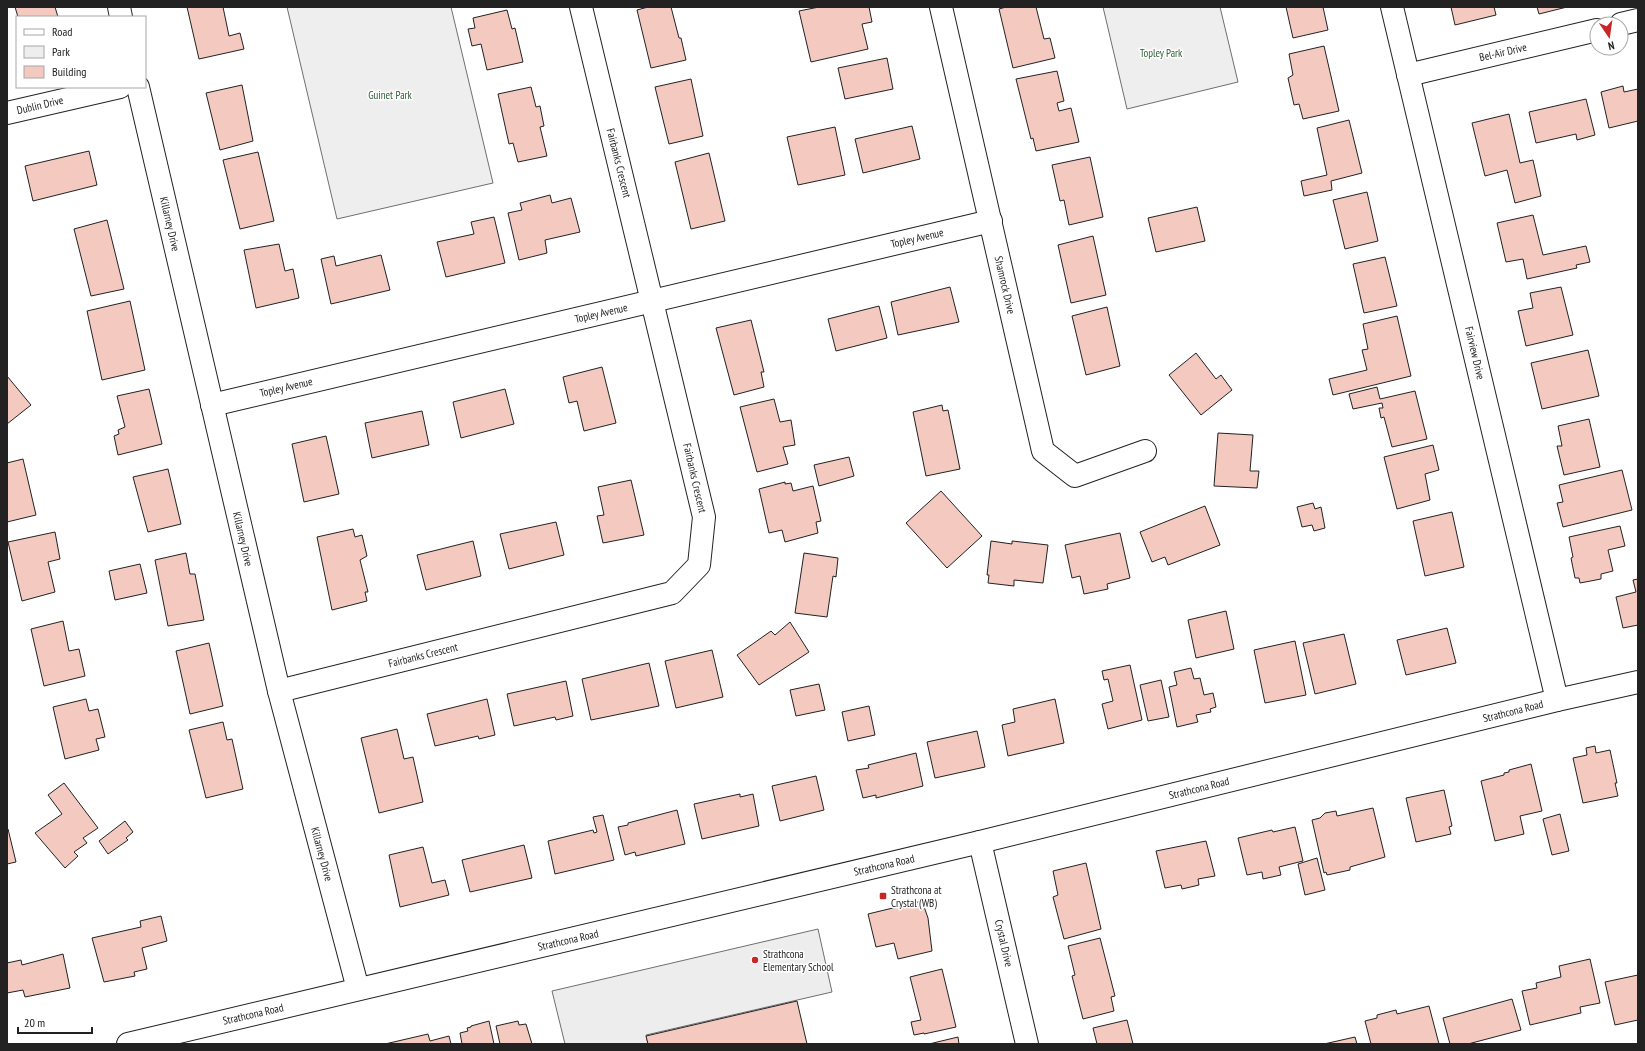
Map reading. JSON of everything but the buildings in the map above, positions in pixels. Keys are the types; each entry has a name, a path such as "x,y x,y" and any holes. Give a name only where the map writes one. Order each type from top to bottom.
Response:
{"street":[{"name":"Fairbanks Crescent","path":"279,691 672,593 699,565 704,517 581,7"},
{"name":"Shamrock Drive","path":"941,7 1043,451 1075,476 1145,451"},
{"name":"Fairview Drive","path":"1392,7 1557,700"},
{"name":"Bel-Air Drive","path":"1408,74 1589,32"},
{"name":"Dublin Drive","path":"7,113 116,88"},
{"name":"Killarney Drive","path":"138,88 279,691 358,989"},
{"name":"Topley Avenue","path":"212,405 991,221"},
{"name":"Strathcona Road","path":"128,1044 980,842 1557,700 1638,682"},
{"name":"Crystal Drive","path":"980,842 1027,1044"}],"green space":[{"name":"Guinet Park","path":"287,7 451,7 493,183 337,219"},
{"name":"Topley Park","path":"1103,7 1220,7 1238,82 1127,109"}],"shaded area":[{"name":"Strathcona Elementary School","path":"818,929 832,992 646,1035 648,1044 565,1044 552,991"}],"place":[{"name":"Strathcona at Crystal (WB)","path":"883,896"},
{"name":"Strathcona Elementary School","path":"755,960"}]}
